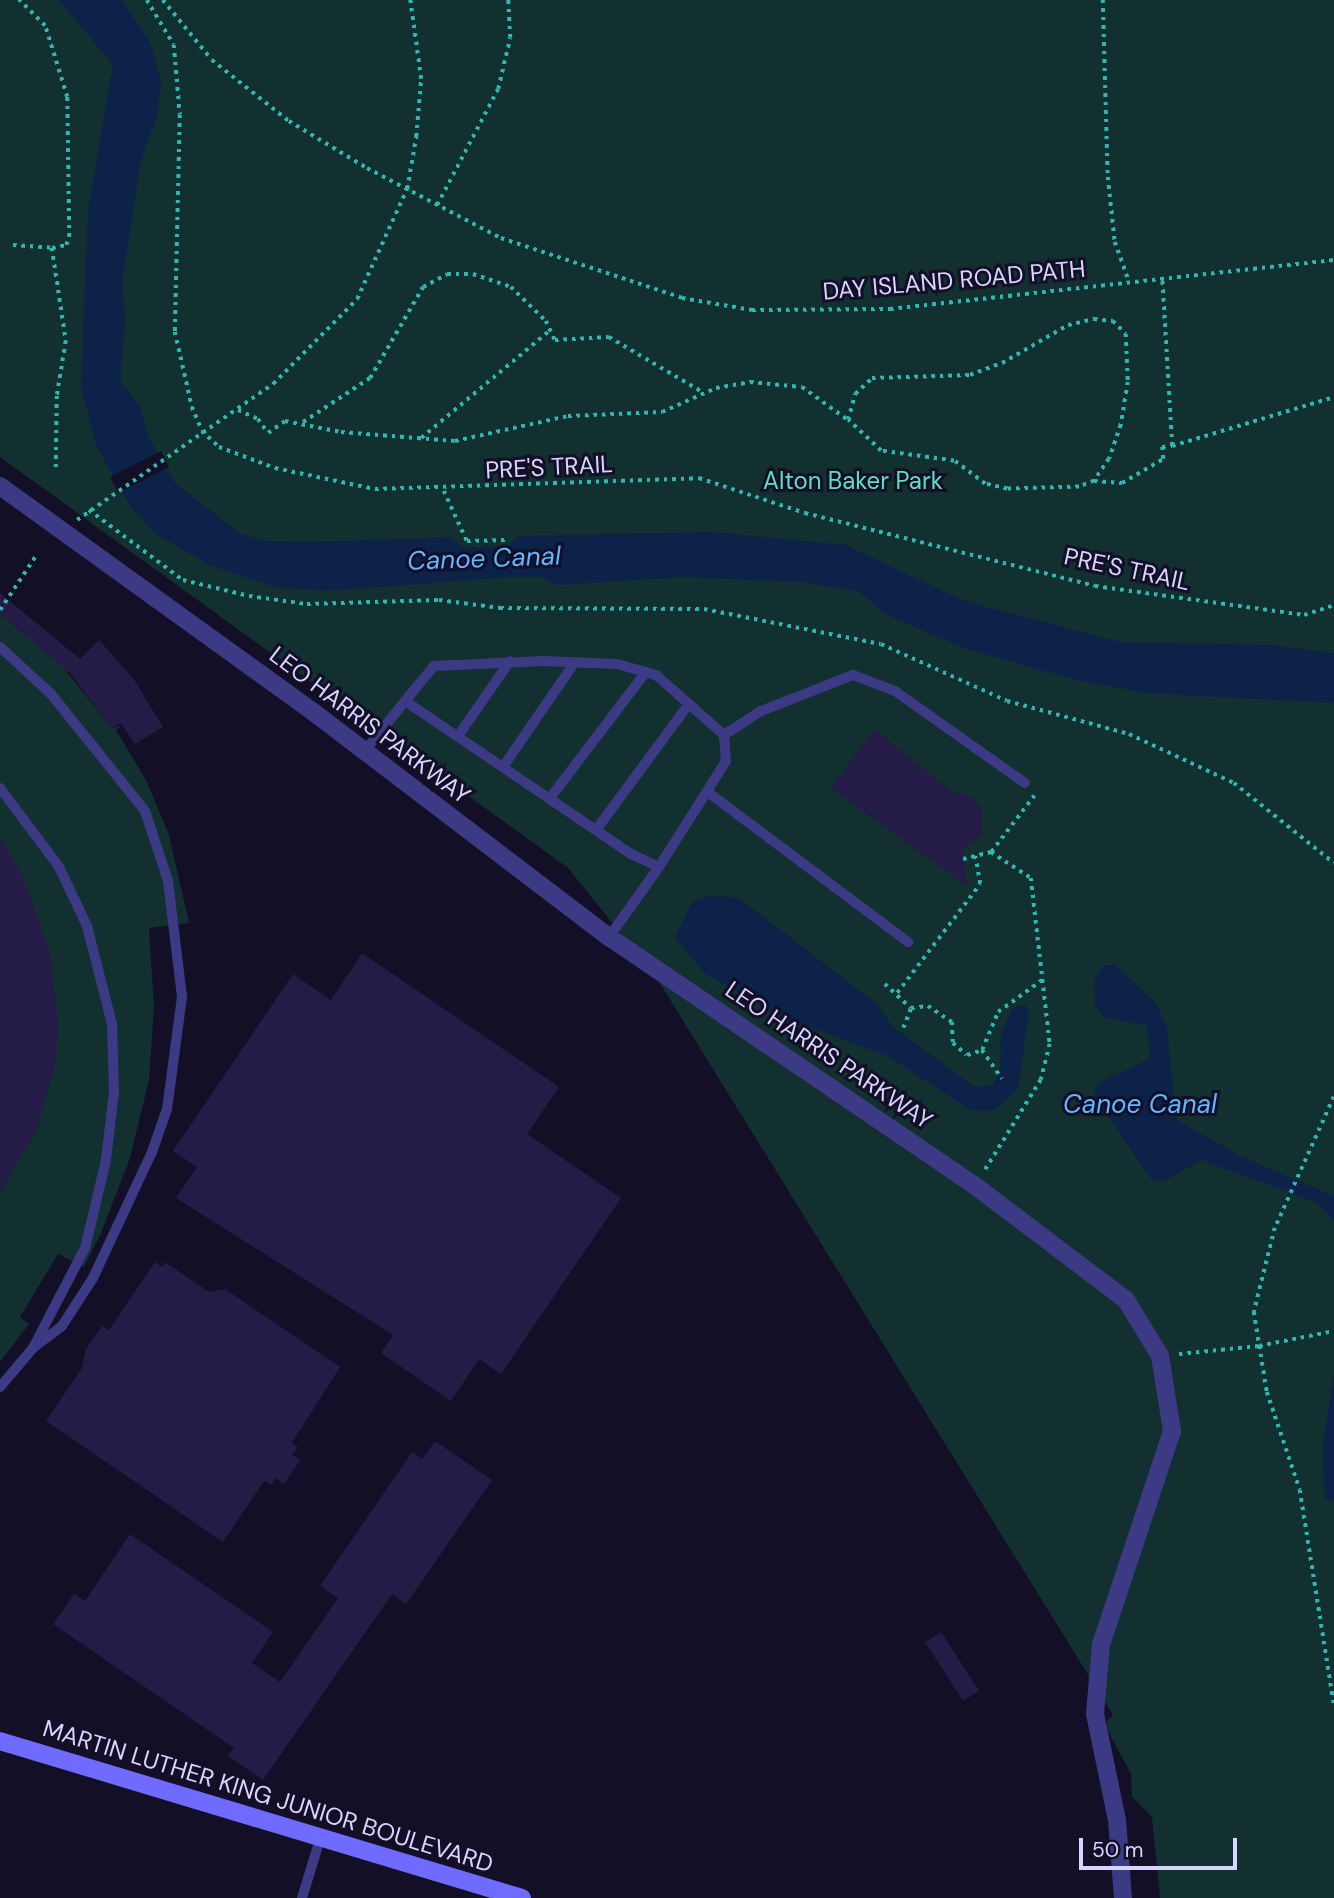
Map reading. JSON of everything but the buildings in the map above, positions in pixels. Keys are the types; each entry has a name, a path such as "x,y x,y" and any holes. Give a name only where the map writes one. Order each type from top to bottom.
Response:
{"main road":[{"name":"MARTIN LUTHER KING JUNIOR BOULEVARD","path":"0,1741 522,1898"}],"street":[{"name":"LEO HARRIS PARKWAY","path":"0,486 364,752 609,937 974,1185 1126,1300 1160,1356 1172,1431 1101,1644 1095,1714 1116,1821 1123,1898"}],"lane":[{"path":"0,647 51,694 145,811 169,888 182,997 167,1108 152,1152 93,1278 62,1326 33,1348 2,1382"},
{"path":"364,752 434,666 510,661 575,662 646,672 689,704 724,735 726,761 709,793 609,937"},
{"path":"458,736 510,661"},
{"path":"503,767 575,662"},
{"path":"550,799 646,672"},
{"path":"724,735 761,711 853,675 895,691 1025,783"},
{"path":"405,701 596,830 659,867"},
{"path":"596,830 689,704"},
{"path":"0,788 41,839 75,897 98,958 114,1058 112,1126 90,1232 33,1348"},
{"path":"709,793 908,942"},
{"path":"302,1898 321,1836"}],"path":[{"path":"13,246 52,248 66,245 69,237 68,108 45,26 19,0"},
{"path":"147,0 174,45 181,154 174,309 181,363 202,431"},
{"name":"DAY ISLAND ROAD PATH","path":"163,0 212,60 279,114 407,189 437,206 587,271 682,298 752,310 890,309 1334,260"},
{"path":"76,521 202,431 237,410 317,344 357,299 407,189 421,79 410,0"},
{"path":"437,206 498,89 510,38 508,0"},
{"path":"1103,0 1108,177 1115,242 1129,281"},
{"path":"52,248 66,341 57,396 56,472"},
{"path":"301,423 370,378 423,287 439,277 473,274 510,287 550,330 555,340 608,337 704,393"},
{"path":"1162,277 1172,446"},
{"path":"848,420 855,394 872,378 970,375 1002,363 1068,326 1113,321 1126,334 1128,382 1121,425 1094,481"},
{"path":"421,438 550,330"},
{"path":"237,410 258,419 268,433 285,421 421,438 489,436 568,416 663,412 704,393 750,382 802,387 848,420 881,451 954,461 985,484 1040,489 1094,481 1122,483 1163,459 1162,447 1334,397"},
{"name":"PRE'S TRAIL","path":"202,431 219,447 334,483 443,490 699,478 805,513 1095,586 1304,615 1334,605"},
{"path":"443,490 467,541 508,540"},
{"path":"89,510 183,580 249,596 307,604 439,600 500,608 704,609 881,644 1007,701 1129,734 1234,783 1334,863"},
{"path":"0,610 37,554"},
{"path":"963,859 991,852 1036,793 1025,783"},
{"path":"974,1185 1050,1060 1031,878 991,852"},
{"path":"897,993 980,884 975,856"},
{"path":"911,1008 928,1006 952,1022 953,1043 967,1055 982,1050 998,1012 1042,980"},
{"path":"886,984 911,1008"},
{"path":"903,1028 911,1008"},
{"path":"982,1050 1002,1079"},
{"path":"1334,1097 1275,1228 1254,1312 1267,1392 1300,1490 1334,1704"},
{"path":"1160,1356 1259,1346 1334,1331"}],"green space":[{"name":"Alton Baker Park","path":"0,0 1334,0 1334,1898 1160,1898 1152,1817 1132,1797 1131,1774 1106,1722 1113,1715 656,977 568,868 0,457"},
{"path":"0,614 74,665 67,672 112,728 123,725 116,730 147,782 169,835 189,923 149,928 154,1007 149,1080 130,1158 101,1233 84,1267 58,1254 20,1317 29,1324 0,1362"}],"water":[{"name":"Canoe Canal","path":"59,0 122,0 151,44 161,81 157,116 141,159 122,284 125,322 120,380 140,407 148,436 174,482 239,533 265,541 312,542 452,537 459,546 475,547 510,546 517,536 712,532 846,545 964,601 1120,642 1269,645 1334,653 1334,703 1147,693 1077,680 963,648 885,614 858,591 800,582 684,577 556,585 540,577 510,577 326,591 275,587 209,565 153,532 128,503 96,444 81,387 88,209 113,65"},
{"path":"711,895 739,898 877,1004 893,1027 975,1087 993,1085 1000,1069 1001,1032 1013,1008 1025,1004 1029,1012 1018,1089 993,1111 972,1111 888,1056 787,1019 703,972 675,938 692,902"},
{"name":"Canoe Canal","path":"1115,965 1156,1003 1167,1028 1176,1119 1238,1155 1334,1196 1334,1222 1318,1203 1201,1160 1162,1182 1150,1178 1093,1094 1100,1082 1150,1058 1147,1026 1104,1017 1095,1005 1094,983 1102,966"},
{"path":"1334,1372 1334,1502 1325,1498 1322,1449"}],"pier":[{"path":"161,451 169,467 118,493 110,477"}]}
